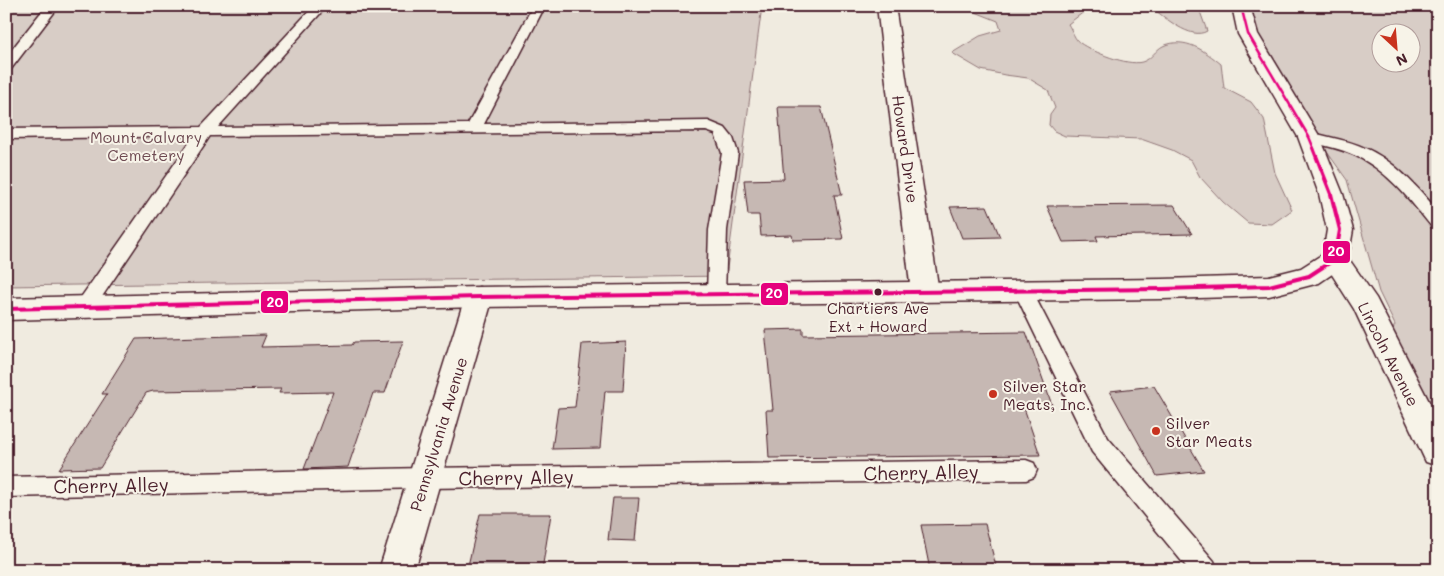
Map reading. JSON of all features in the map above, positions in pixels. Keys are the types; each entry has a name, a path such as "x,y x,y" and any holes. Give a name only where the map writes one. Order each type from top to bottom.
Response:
{"street":[{"name":"Howard Drive","path":"886,6 925,292"},
{"path":"6,309 479,297 1024,291 1269,286 1309,276 1334,259 1340,230 1331,194 1309,137 1248,34 1241,6"},
{"name":"Lincoln Avenue","path":"1334,259 1366,305 1438,452"},
{"name":"Pennsylvania Avenue","path":"397,570 479,297"}],"lane":[{"path":"6,66 53,6"},
{"path":"84,308 205,132 321,6"},
{"path":"474,128 539,6"},
{"path":"6,134 708,126 720,131 725,138 730,153 718,230 716,295"},
{"path":"1309,137 1360,152 1375,160 1396,175 1438,223"},
{"path":"1024,291 1100,445 1205,570"},
{"name":"Cherry Alley","path":"6,487 425,478 1026,470"}],"green space":[{"name":"Mount Calvary Cemetery","path":"6,6 762,6 726,276 6,286"},
{"path":"970,6 1082,6 1085,11 1068,24 1077,40 1086,47 1101,54 1128,62 1145,61 1160,48 1171,43 1194,46 1208,54 1221,64 1224,88 1251,102 1264,119 1275,173 1292,210 1272,224 1248,223 1223,202 1200,177 1191,160 1172,150 1141,139 1065,136 1054,131 1049,125 1050,115 1055,108 1048,90 1028,78 981,70 952,53 980,36 1001,30 998,21 968,9"},
{"path":"1150,6 1198,6 1207,31 1193,33 1186,30"},
{"path":"1245,6 1438,6 1438,459 1389,337 1395,325 1379,292 1347,180 1315,135 1253,34"}],"building":[{"path":"778,107 821,107 842,195 834,195 843,239 793,240 792,235 761,236 759,215 748,215 744,180 784,179"},
{"path":"1174,205 1192,234 1096,236 1098,241 1063,242 1047,206"},
{"path":"987,206 1000,237 962,238 950,207"},
{"path":"803,329 803,335 1026,332 1052,405 1023,405 1040,455 769,458 766,410 773,410 765,330"},
{"path":"266,335 261,347 352,345 354,342 403,341 385,393 373,393 348,467 304,469 333,392 279,393 281,389 153,391 146,393 100,468 59,469 107,394 102,394 136,339"},
{"path":"626,342 623,391 605,391 600,448 552,449 558,408 575,407 582,344"},
{"name":"Silver Star Meats","path":"1154,386 1204,471 1157,476 1110,391"},
{"path":"613,498 639,498 635,541 608,540"},
{"path":"480,514 551,514 542,570 467,570"},
{"path":"985,524 997,570 930,570 921,525"}],"transit line":[{"name":"20","path":"6,309 479,297 1163,289 1269,286 1309,276 1335,259 1340,230 1331,194 1309,137 1248,34 1241,6"}],"place":[{"name":"Chartiers Ave Ext + Howard","path":"878,292"},
{"name":"Silver Star Meats, Inc.","path":"993,394"},
{"name":"Silver Star Meats","path":"1156,431"}]}
